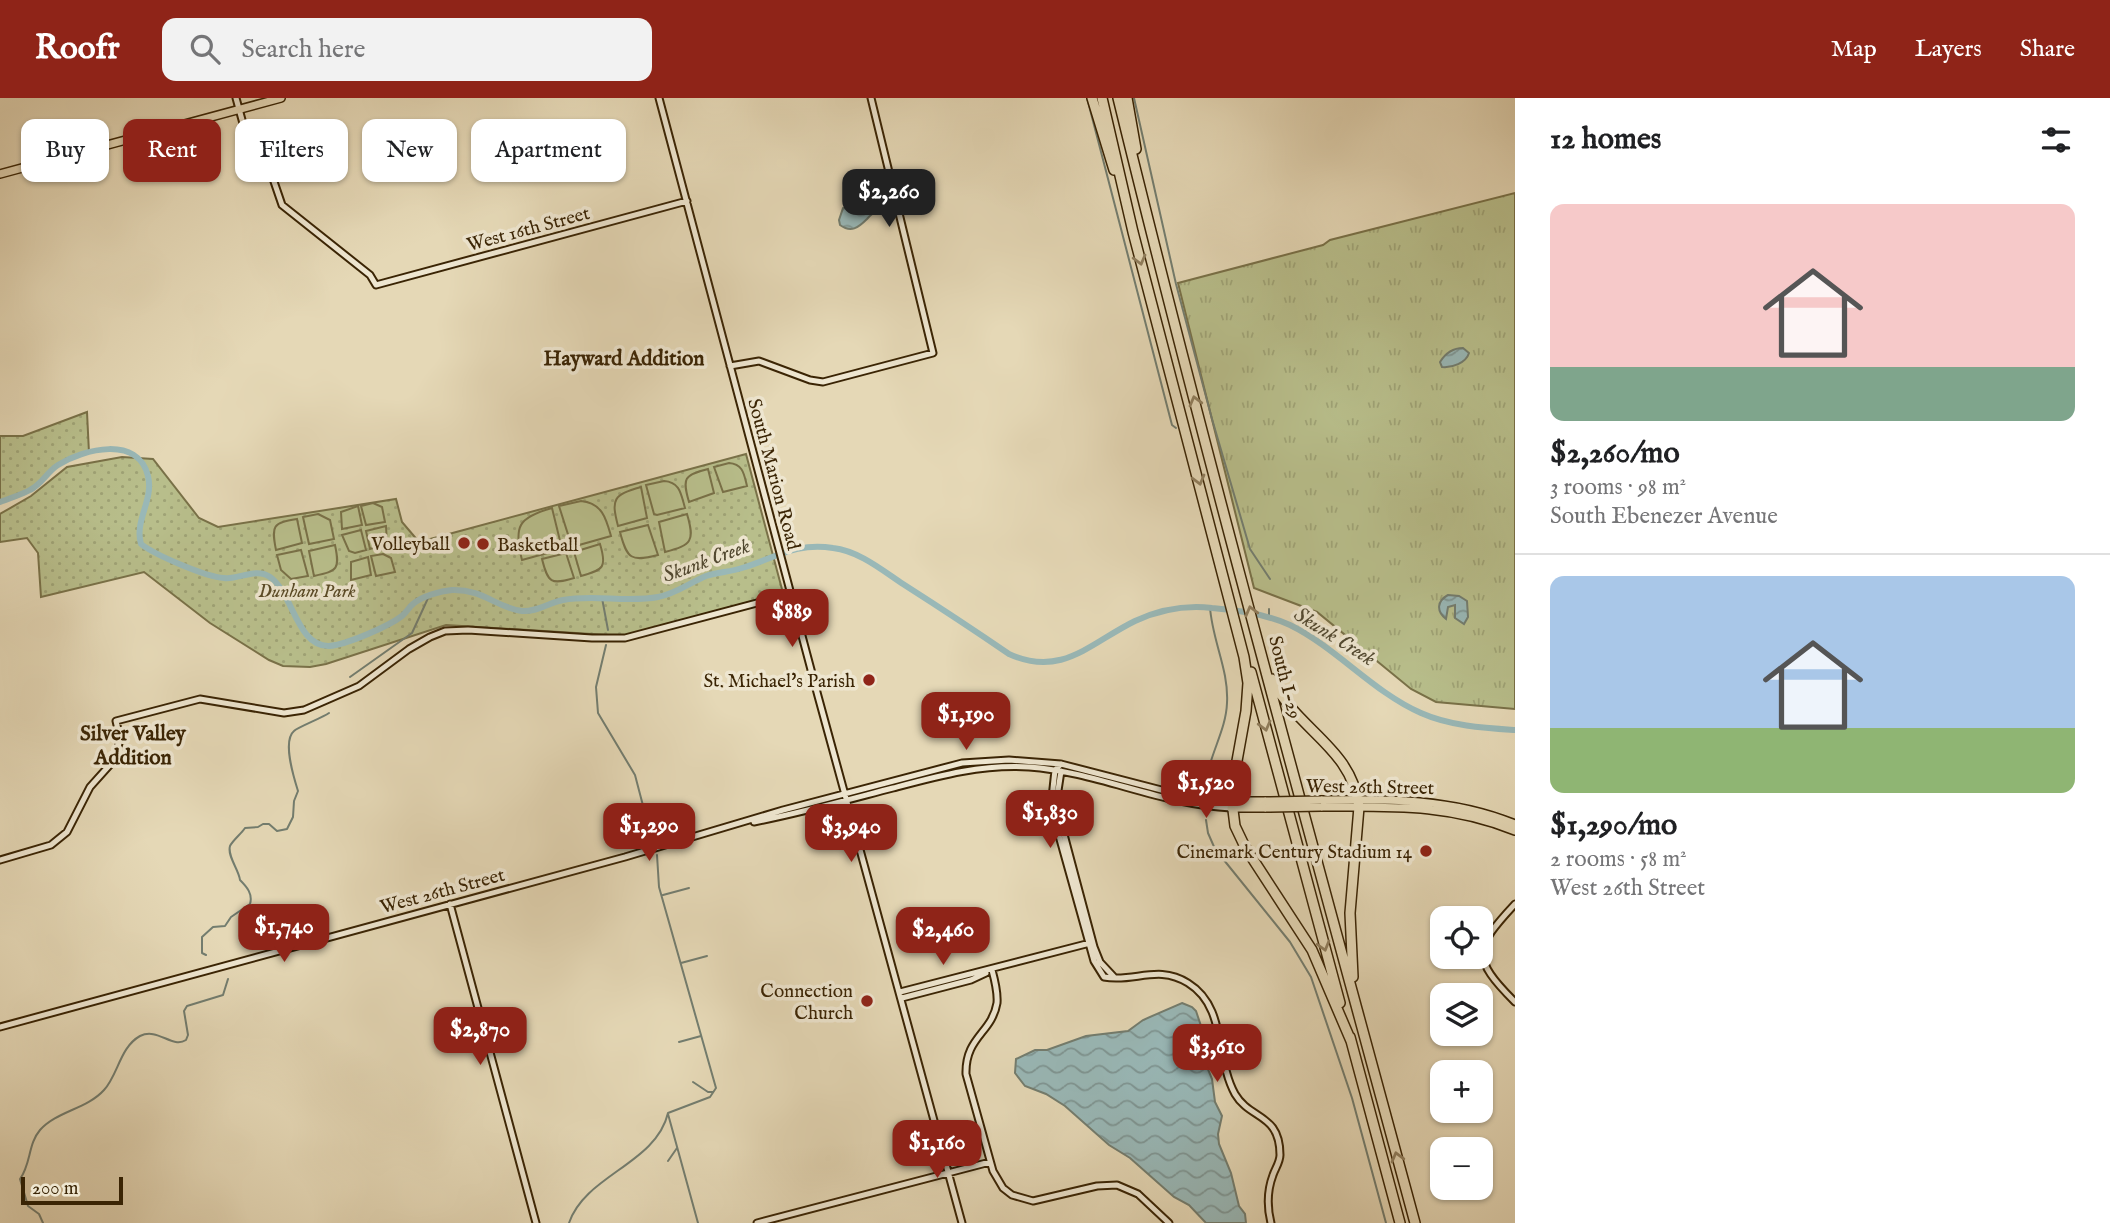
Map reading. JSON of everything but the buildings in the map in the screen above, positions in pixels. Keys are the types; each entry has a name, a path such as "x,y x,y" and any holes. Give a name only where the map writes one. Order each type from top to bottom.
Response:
{"highway":[{"path":"1093,98 1133,232"},
{"name":"South I-29","path":"1102,98 1133,232 1400,1223"},
{"name":"South I-29","path":"1118,98 1150,234 1415,1223"},
{"path":"1127,98 1150,234"},
{"path":"1240,634 1247,676 1247,702 1231,805 1241,841 1312,950 1351,1041"},
{"path":"1257,637 1281,695 1298,717 1344,762 1359,803 1349,926 1352,968 1361,1023"}],"main road":[{"path":"0,174 281,98"},
{"name":"West 26th Street","path":"1231,805 1434,802 1481,812 1515,824"},
{"name":"West 26th Street","path":"1359,803 1433,809 1479,819 1515,831"}],"street":[{"path":"236,98 239,109"},
{"name":"South Marion Road","path":"659,98 962,1223"},
{"path":"730,366 759,360 810,380 823,382 933,353 871,98"},
{"name":"West 16th Street","path":"239,109 247,138 268,164 282,205 370,275 376,285 687,201"},
{"path":"0,860 54,843 67,832 90,787 115,761 120,746 116,721 200,699 280,712 304,710 355,688 419,643 452,630 625,638 791,594"},
{"name":"West 26th Street","path":"0,1027 730,827 776,812 950,769 1004,760 1061,764 1231,805"},
{"path":"1061,764 1058,771 1057,806 1100,972 1116,979 1150,973 1170,975 1191,985 1206,999 1214,1014 1235,1094 1245,1105 1268,1120 1275,1132 1280,1155 1268,1195 1271,1223"},
{"name":"West 26th Street","path":"846,796 897,787 914,779 950,769 1007,766 1058,771 1174,801 1231,805"},
{"path":"450,904 536,1223"},
{"path":"1515,904 1489,934 1483,951 1489,974 1515,1002"},
{"path":"901,995 969,974 1092,944"},
{"path":"992,970 997,995 995,1011 970,1047 966,1074 996,1179 1003,1188 1022,1199 1043,1200 1099,1185 1117,1185 1138,1194 1168,1223"},
{"path":"757,1223 990,1161"}],"green space":[{"path":"1515,193 1515,709 1436,702 1411,689 1317,612 1254,588 1178,283 1323,245 1330,240"},
{"path":"87,412 89,453 55,467 30,490 0,502 0,436 23,436"},
{"name":"Dunham Park","path":"746,454 783,593 624,636 446,625 326,664 310,667 283,666 210,623 144,572 41,597 38,553 27,538 0,542 0,514 31,496 67,467 122,457 153,459 199,518 218,527 396,499 402,522 419,542"},
{"path":"729,463 740,468 747,486 723,492 714,467"},
{"path":"708,469 714,493 689,502 687,479 694,473"},
{"path":"664,481 677,486 685,508 657,515 654,514 646,485"},
{"path":"641,487 647,518 618,526 616,499"},
{"path":"581,501 598,508 605,518 611,536 572,547 559,506"},
{"path":"373,503 382,507 385,522 366,525 361,506"},
{"path":"358,506 362,525 342,529 341,512"},
{"path":"552,508 562,549 522,560 518,539 521,525 532,515"},
{"path":"318,514 330,520 334,539 309,544 303,517"},
{"path":"687,514 691,530 689,540 681,547 665,552 659,522"},
{"path":"297,519 302,543 276,550 274,530 278,524"},
{"path":"648,525 658,555 636,558 628,553 620,532"},
{"path":"386,526 387,544 370,549 366,531"},
{"path":"361,530 366,550 355,553 349,551 342,535"},
{"path":"600,544 602,566 595,572 581,576 574,552"},
{"path":"335,545 335,568 314,576 309,551"},
{"path":"301,550 308,576 291,579 281,570 277,555"},
{"path":"566,553 574,578 552,580 546,573 542,559"},
{"path":"383,554 391,558 395,572 376,576 371,556"},
{"path":"368,557 371,575 351,580 351,562"}],"water":[{"path":"875,202 879,206 877,210 857,227 848,229 840,225 843,208"},
{"path":"1463,348 1469,353 1465,360 1454,366 1442,367 1440,362 1447,354"},
{"path":"1448,595 1459,596 1467,601 1468,617 1464,624 1455,618 1455,605 1448,607 1446,619 1441,613 1440,603"},
{"path":"1182,1003 1196,1011 1206,1041 1207,1067 1212,1079 1215,1102 1222,1116 1219,1144 1246,1223 1206,1223 1189,1205 1174,1197 1065,1106 1046,1094 1025,1086 1015,1073 1016,1059 1035,1050 1047,1050 1086,1036 1128,1031 1143,1020"}],"waterway":[{"path":"1087,98 1172,425 1176,428"},
{"path":"1134,98 1176,284 1212,419 1250,549 1270,579"},
{"name":"Skunk Creek","path":"0,502 30,490 58,465 69,459 95,451 122,450 142,463 148,476 148,494 140,527 141,544 181,565 216,577 265,574 278,585 302,629 318,644 329,646 378,630 402,616 417,601 443,591 472,592 522,611 575,598 646,599 665,596 706,576 742,568 786,552 820,547 843,550 861,557 1009,654 1028,660 1045,662 1075,655 1135,621 1163,611 1192,607 1242,611 1290,625 1324,646 1387,694 1421,713 1455,724 1515,730"},
{"path":"350,677 412,633 429,596"},
{"path":"602,598 608,630"},
{"path":"1206,787 1227,703 1225,679 1210,607"},
{"path":"1269,609 1269,618"},
{"path":"606,645 596,687 598,713 635,775 652,840"},
{"path":"206,955 202,953 202,937 213,927 225,926 231,917 250,904 251,900 247,888 240,880 230,854 230,846 245,828 269,824 277,831 287,829 293,817 298,791 290,760 291,736 296,729 329,713"},
{"path":"1206,820 1215,849 1290,942 1311,977 1352,1098 1386,1223"},
{"path":"569,1223 577,1207 590,1193 650,1145 661,1130 668,1113 710,1097 716,1088 659,887 657,855"},
{"path":"663,895 689,888"},
{"path":"681,963 707,956"},
{"path":"43,1223 39,1214 28,1206 20,1179 33,1141 40,1130 55,1118 89,1102 104,1090 128,1047 140,1036 153,1034 175,1042 186,1040 188,1035 184,1011 187,1006 223,995 228,979"},
{"path":"679,1042 701,1036"},
{"path":"693,1082 708,1092 713,1092"},
{"path":"668,1114 698,1223"},
{"path":"668,1161 677,1148"}],"place":[{"name":"Volleyball","path":"464,543"},
{"name":"Basketball","path":"483,544"},
{"name":"St. Michael's Parish","path":"869,680"},
{"name":"Cinemark Century Stadium 14","path":"1426,851"},
{"name":"Connection Church","path":"867,1001"}],"district":[{"name":"Hayward Addition","path":"624,358"},
{"name":"Silver Valley Addition","path":"133,745"}]}
